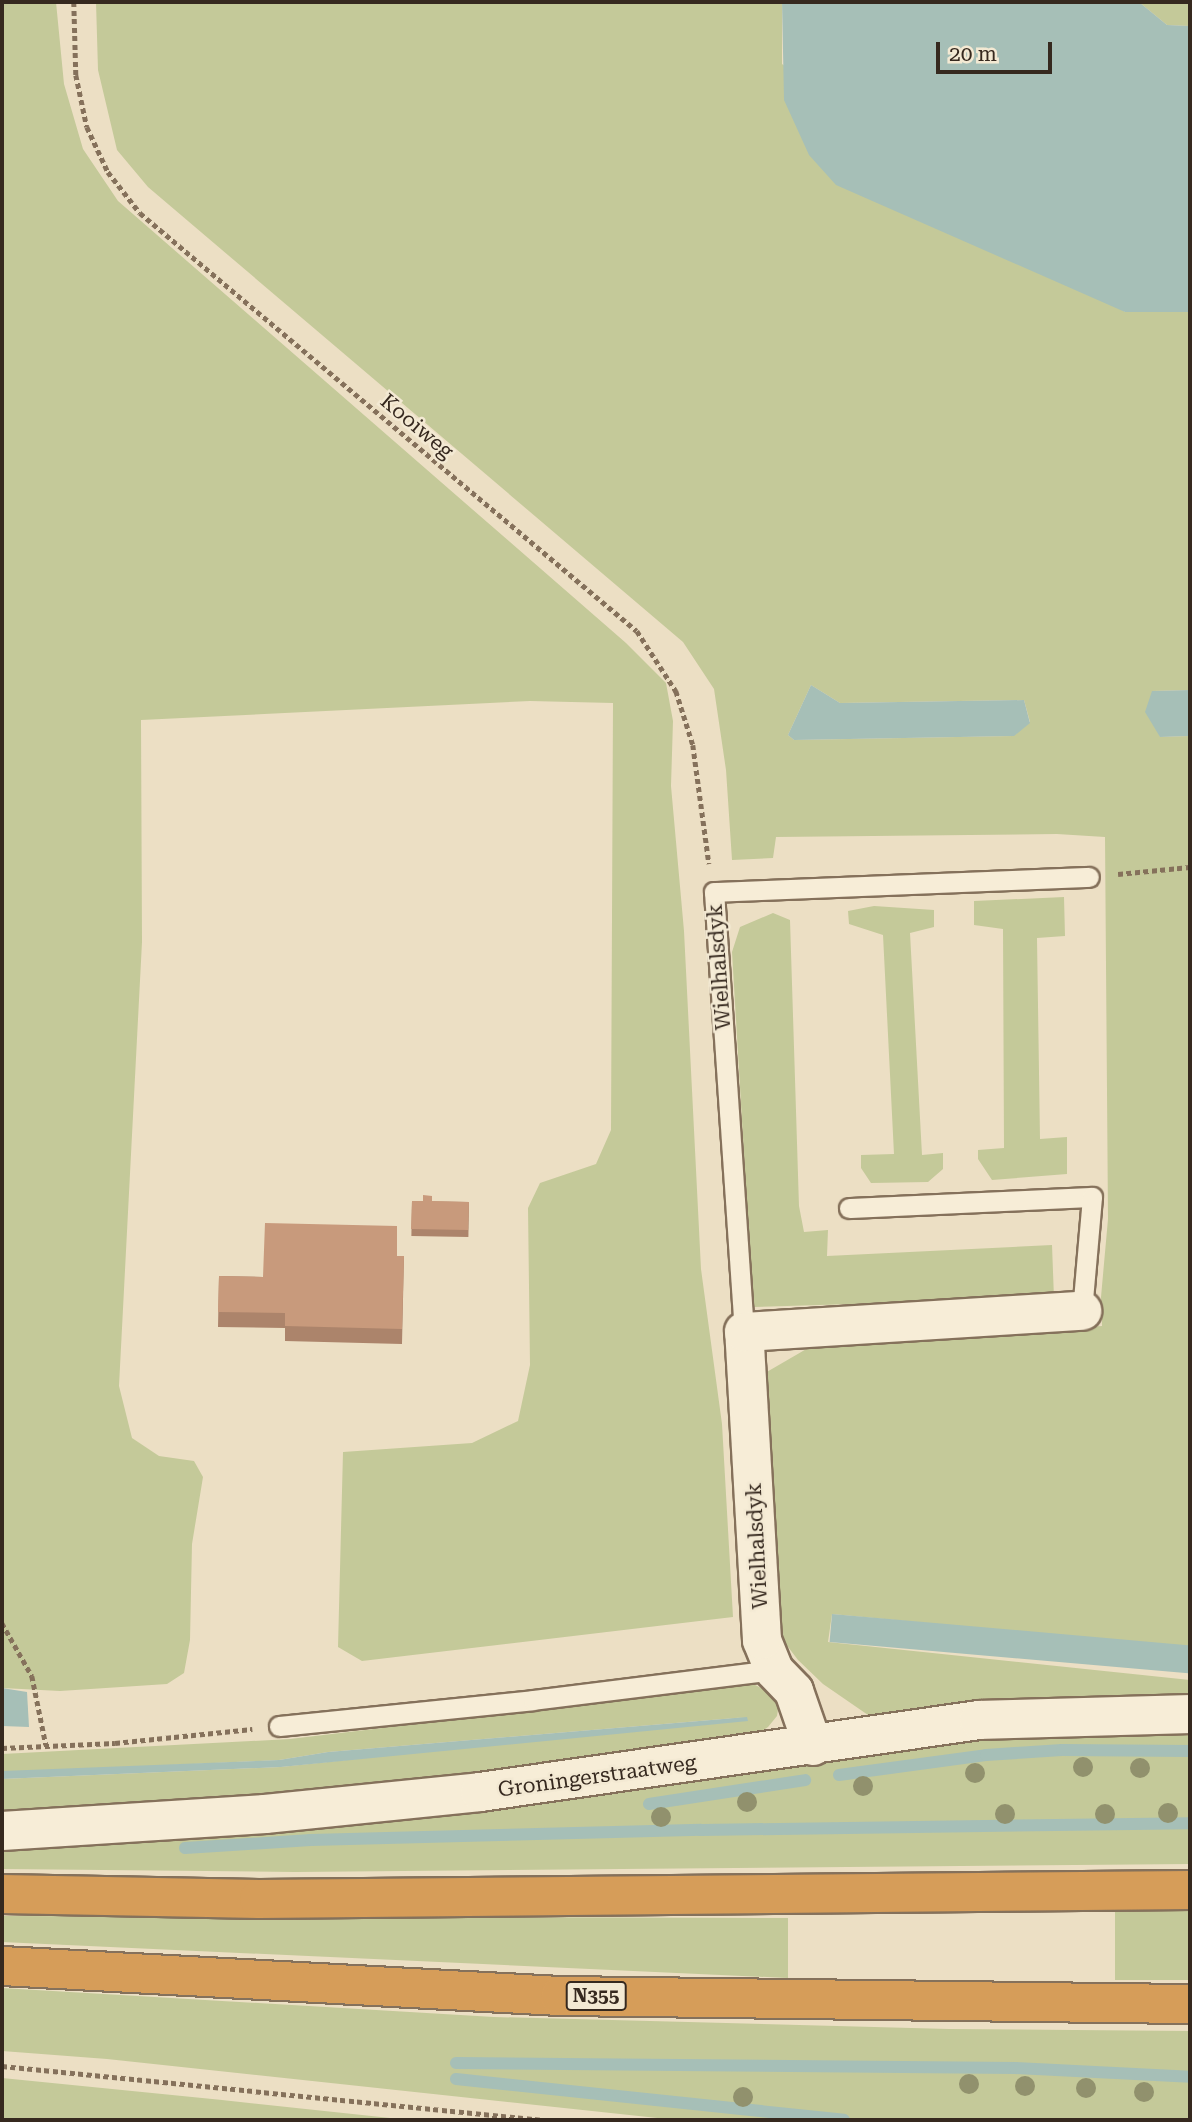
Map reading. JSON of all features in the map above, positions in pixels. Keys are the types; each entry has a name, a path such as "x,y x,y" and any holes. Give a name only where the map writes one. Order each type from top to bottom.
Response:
{"highway":[{"path":"2,1894 273,1899 1190,1890"},
{"name":"N355","path":"2,1966 560,1996 1190,2004"}],"street":[{"path":"744,1332 1082,1311"},
{"name":"Wielhalsdyk","path":"744,1332 762,1640 774,1670 794,1691 813,1746"},
{"name":"Groningerstraatweg","path":"2,1831 159,1822 407,1800 813,1746 979,1720 1190,1714"}],"lane":[{"name":"Wielhalsdyk","path":"744,1332 715,892 1089,877"},
{"path":"849,1208 1091,1197 1082,1311"},
{"path":"279,1726 533,1700 774,1670"}],"path":[{"name":"Kooiweg","path":"74,2 76,75 87,127 108,172 140,212 637,631 676,691 693,745 702,827 715,892"},
{"path":"1089,877 1190,867"},
{"path":"2,1623 32,1675 46,1745"},
{"path":"2,1748 116,1743 279,1726"},
{"path":"2,2066 543,2120"}],"green space":[{"path":"2,2 56,2 64,84 83,149 118,201 626,643 666,683 673,721 671,786 684,931 701,1269 722,1424 733,1617 362,1661 338,1647 343,1452 472,1443 518,1421 530,1365 528,1208 540,1183 596,1164 611,1130 613,703 530,701 141,720 142,942 119,1386 132,1438 159,1456 194,1461 203,1477 192,1544 190,1640 184,1673 167,1684 60,1691 2,1688"},
{"path":"96,2 782,2 782,64 1125,312 1190,312 1190,690 1152,691 1160,737 1190,736 1190,1648 832,1614 828,1642 1190,1680 1190,1699 885,1718 868,1715 823,1684 798,1660 779,1635 760,1376 815,1344 1102,1326 1101,1297 1108,1219 1105,837 1057,834 776,837 773,858 732,860 726,770 714,689 683,642 148,187 117,150 98,70","holes":["811,685 840,703 1024,700 1030,722 1013,736 794,740 788,735"]},
{"path":"1139,2 1190,2 1190,26 1167,25"},
{"path":"1064,897 1065,936 1037,938 1040,1139 1067,1137 1067,1174 992,1180 978,1159 978,1150 1004,1148 1003,929 974,925 974,901"},
{"path":"874,906 934,910 934,927 910,933 922,1155 943,1153 943,1169 928,1182 871,1183 861,1168 861,1155 894,1154 883,935 849,924 848,911"},
{"path":"773,913 790,920 799,1206 804,1232 828,1230 827,1256 1052,1245 1054,1298 753,1307 732,952 740,927"},
{"path":"753,1684 770,1692 779,1703 777,1716 768,1727 756,1735 285,1798 2,1812 2,1779 281,1767 747,1717 328,1752 279,1760 26,1772 2,1771 2,1754 290,1739"},
{"path":"1190,1731 1190,1864 295,1872 2,1869 2,1848 93,1844 310,1826 956,1741 1042,1734"},
{"path":"1115,1911 1190,1911 1190,1980 1115,1980"},
{"path":"2,1916 788,1918 788,1978 2,1942"},
{"path":"2,1988 494,2017 949,2029 1190,2031 1190,2120 676,2120 107,2059 2,2051"},
{"path":"2,2078 222,2100 409,2120 2,2120"}],"water":[{"path":"782,2 1139,2 1167,25 1190,26 1190,312 1125,312 836,185 809,155 784,100"},
{"path":"811,685 840,703 1024,700 1030,723 1014,736 794,740 788,735"},
{"path":"1190,690 1190,736 1160,737 1145,712 1152,691"},
{"path":"832,1614 1190,1645 1188,1673 830,1642"},
{"path":"2,1688 27,1692 29,1727 2,1726"},
{"path":"747,1717 748,1721 281,1767 2,1779 2,1771 279,1760 328,1752"}],"building":[{"path":"423,1195 432,1196 432,1201 469,1202 468,1230 411,1229 412,1201 423,1201"},
{"path":"265,1223 397,1226 397,1256 404,1256 402,1329 285,1326 285,1313 218,1312 219,1276 263,1277"}],"waterway":[{"path":"839,1775 986,1755 1062,1750 1190,1751"},
{"path":"649,1804 805,1780"},
{"path":"185,1848 311,1840 701,1830 1190,1823"},
{"path":"456,2063 1015,2068 1190,2077"},
{"path":"456,2079 844,2120"}]}
